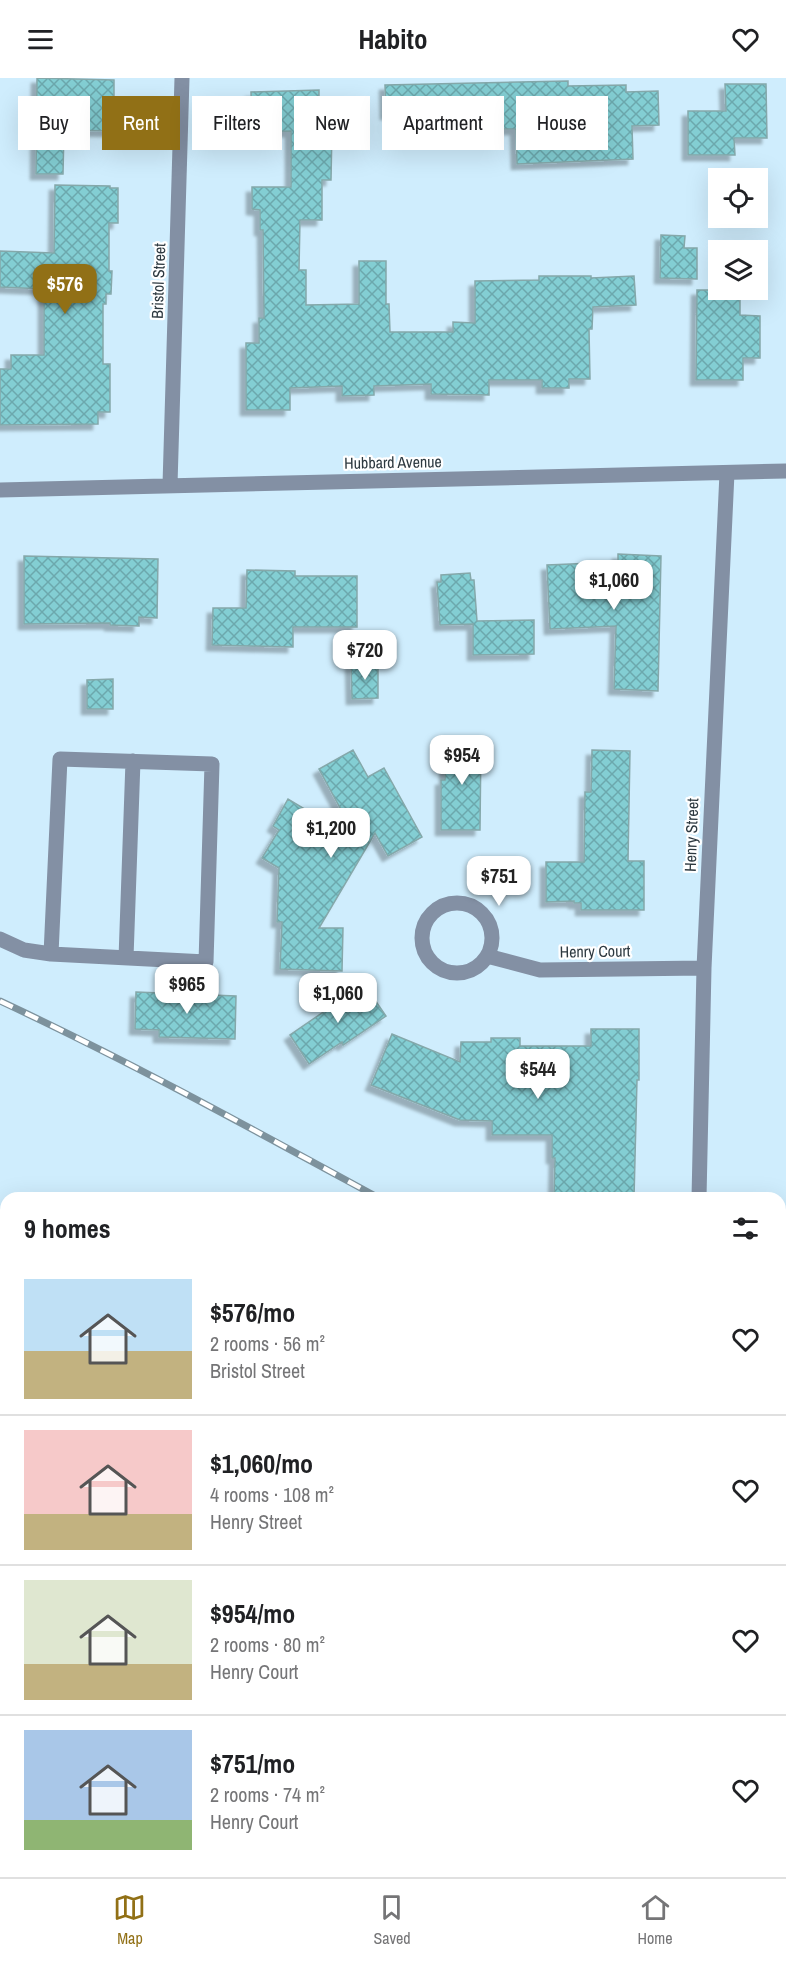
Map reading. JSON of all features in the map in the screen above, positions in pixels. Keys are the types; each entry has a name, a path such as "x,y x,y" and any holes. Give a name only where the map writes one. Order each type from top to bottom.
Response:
{"street":[{"name":"Bristol Street","path":"171,485 182,78"},
{"name":"Hubbard Avenue","path":"0,490 786,471"},
{"name":"Henry Street","path":"699,1192 704,968 727,473"},
{"path":"0,939 24,950 51,954 206,962 212,764 60,759 51,954"},
{"path":"126,958 133,761"},
{"path":"463,902 476,907 486,917 492,929 492,944 488,956 478,967 465,972 451,973 438,968 428,958 422,946 421,932 426,919 436,908 449,903 463,902"},
{"name":"Henry Court","path":"488,956 540,970 704,968"}],"building":[{"path":"37,78 114,80 114,96 102,96 102,131 90,130 90,96 37,96"},
{"path":"568,81 568,86 626,85 626,92 658,91 659,125 632,126 633,159 517,164 517,150 608,150 608,96 516,96 516,129 504,129 504,96 385,96 385,85"},
{"path":"725,84 766,84 767,138 734,138 735,155 688,155 688,111 726,111"},
{"path":"319,90 319,96 294,96 294,150 332,150 331,180 322,180 322,220 300,220 299,270 306,270 306,305 359,304 359,261 386,261 386,304 389,304 390,332 453,332 453,322 475,323 475,281 539,280 539,276 591,276 591,278 634,276 636,305 593,307 592,329 589,329 590,379 569,379 569,388 542,388 542,380 489,380 489,395 431,394 431,384 374,386 374,395 342,396 342,386 290,388 290,410 246,410 246,343 259,343 259,318 264,318 263,230 260,230 260,210 252,209 252,187 291,187 291,131 282,131 282,96 251,96 251,92"},
{"path":"36,150 64,150 63,174 36,174"},
{"path":"55,185 118,188 118,223 109,223 111,294 106,294 106,304 103,304 103,364 110,364 110,412 98,412 98,424 0,425 0,369 11,369 11,355 44,355 44,289 0,287 0,251 54,253"},
{"path":"661,235 685,236 684,248 697,248 697,279 660,278"},
{"path":"697,290 708,290 708,300 740,300 740,315 760,316 760,358 743,358 743,380 696,380"},
{"path":"618,554 661,556 658,691 614,689 616,626 550,629 547,565 618,562"},
{"path":"24,556 158,559 157,618 139,617 139,626 110,625 110,623 24,624"},
{"path":"247,570 295,571 295,576 357,576 357,627 293,627 293,647 212,645 213,608 246,608"},
{"path":"470,573 471,580 474,580 477,621 534,620 534,654 473,655 473,624 440,625 437,582 441,582 441,575"},
{"path":"351,664 378,664 378,698 352,699"},
{"path":"113,679 113,709 87,709 87,680"},
{"path":"446,740 481,741 480,830 441,830 441,780 445,780"},
{"path":"353,750 368,777 384,768 422,837 388,856 375,833 319,928 343,928 342,971 280,969 282,922 277,922 279,868 262,858 279,830 273,826 288,799 358,841 319,769"},
{"path":"592,750 630,751 628,861 644,861 644,910 581,910 581,903 574,903 574,901 546,902 546,862 584,862 585,792 591,792"},
{"path":"364,984 386,1016 343,1045 342,1042 309,1064 290,1035"},
{"path":"136,992 236,996 235,1039 159,1037 159,1030 135,1029"},
{"path":"591,1029 639,1029 634,1192 554,1192 555,1158 552,1158 552,1135 492,1135 492,1121 460,1120 371,1085 392,1034 460,1062 461,1042 491,1042 491,1038 520,1038 520,1046 591,1046"}],"railway":[{"path":"0,1001 144,1072 368,1192"}]}
